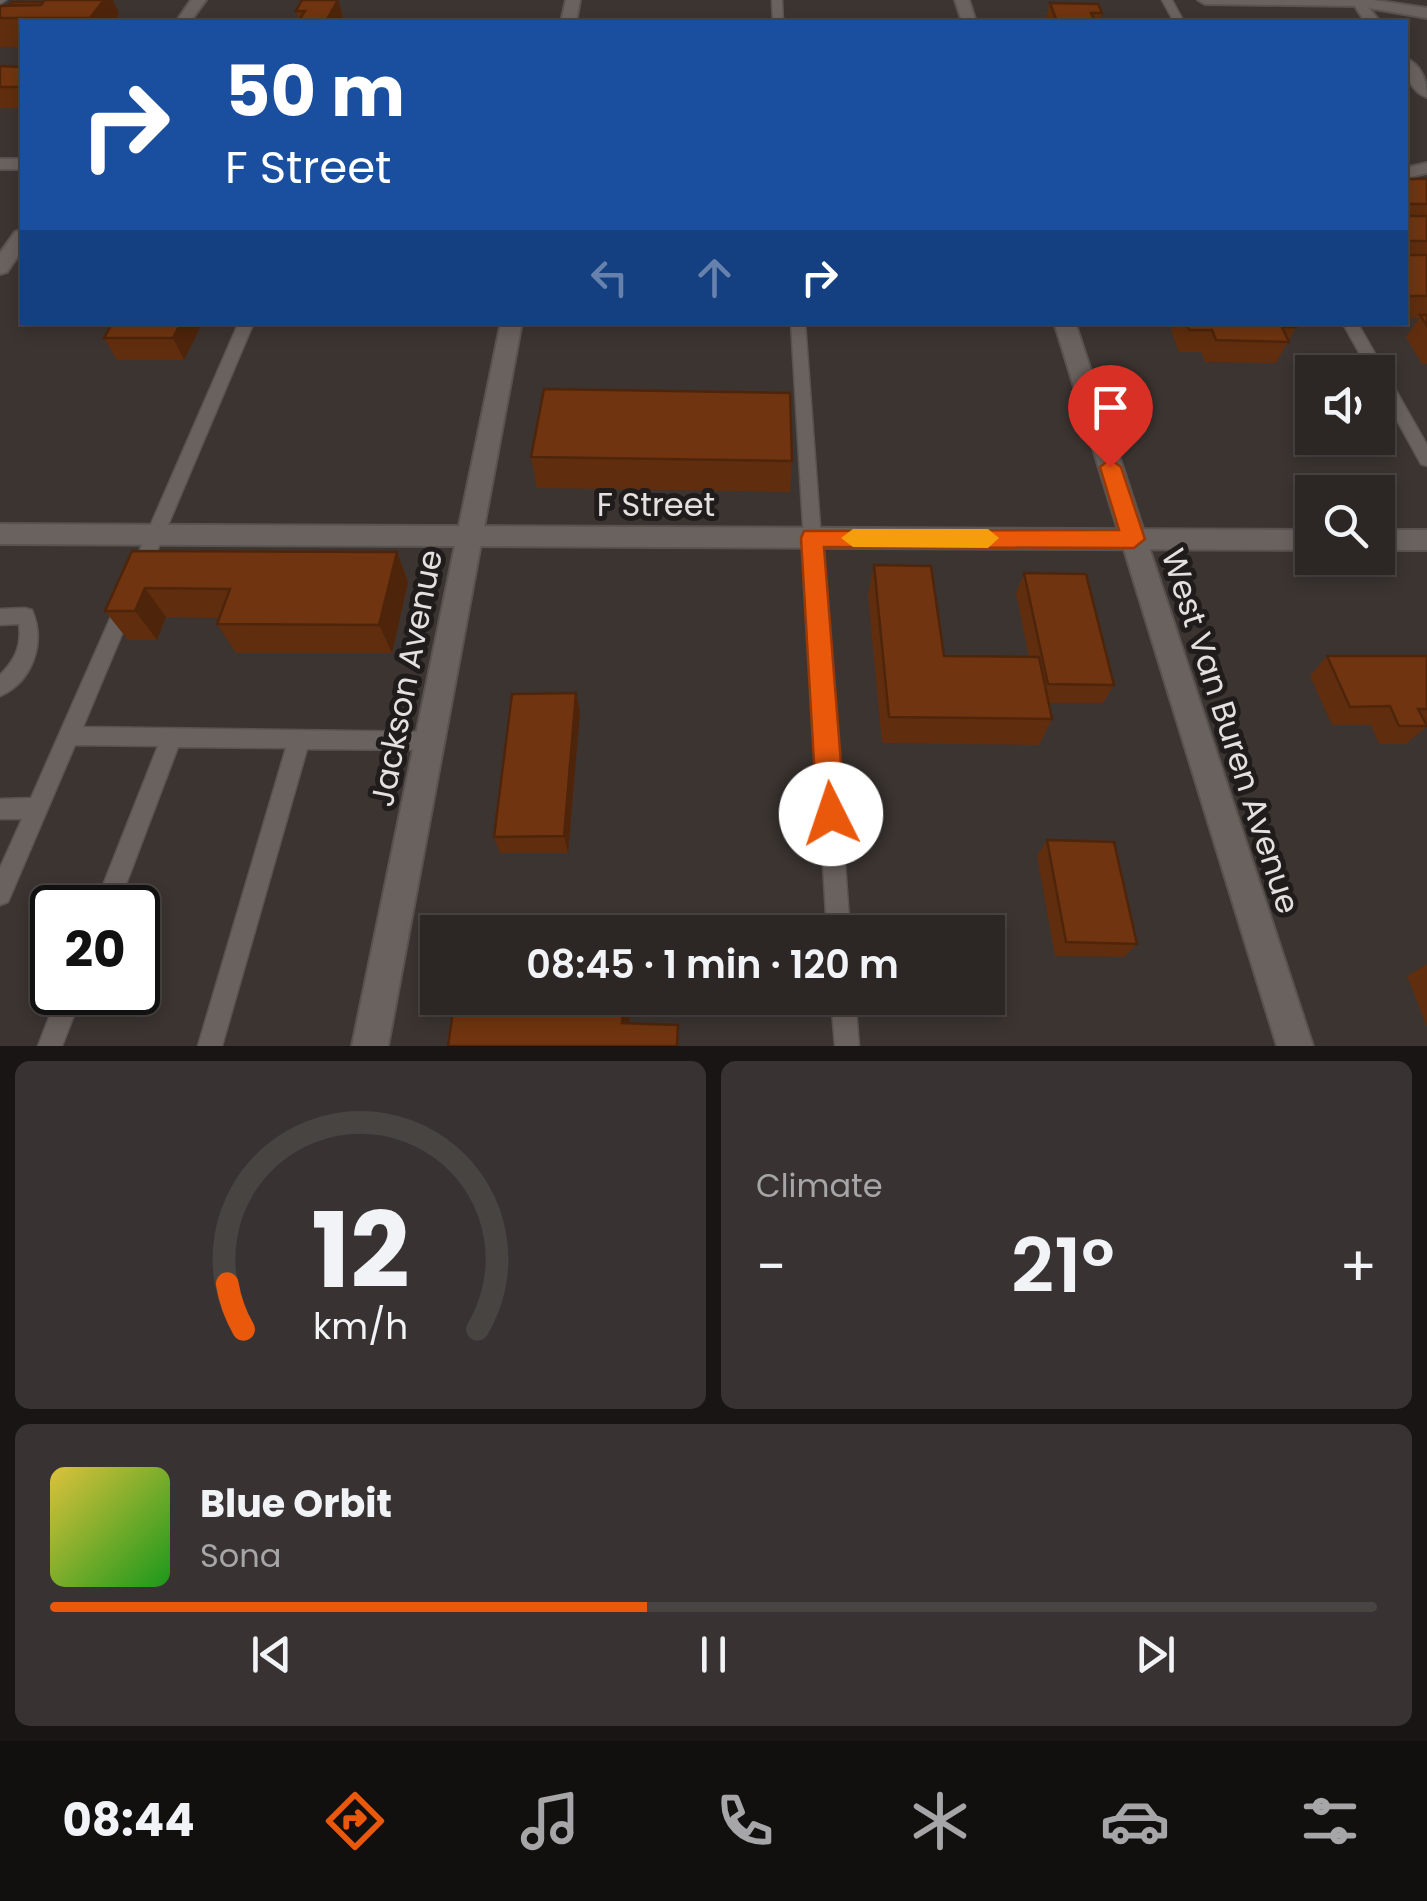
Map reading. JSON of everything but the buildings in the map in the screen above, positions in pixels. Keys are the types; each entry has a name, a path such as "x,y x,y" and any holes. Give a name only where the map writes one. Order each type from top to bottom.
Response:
{"street":[{"path":"1205,0 1361,1 1427,13"},
{"path":"1408,68 1427,92"},
{"path":"0,268 20,239"},
{"name":"Jackson Avenue","path":"370,1046 511,325"},
{"name":"West Van Buren Avenue","path":"1065,325 1295,1046"},
{"name":"F Street","path":"1,535 1295,540"},
{"path":"1395,540 1427,540"}],"lane":[{"path":"0,894 246,325"},
{"path":"798,325 838,915"},
{"path":"1350,325 1367,355"},
{"path":"1395,404 1427,460"},
{"path":"0,617 26,616 32,630 29,652 0,687"},
{"path":"68,736 430,741"},
{"path":"114,885 172,737"},
{"path":"210,1046 299,739"},
{"path":"0,808 37,808"},
{"path":"50,1046 62,1015"},
{"path":"844,1015 846,1046"}],"slow traffic":[{"path":"853,538 988,538"}],"route":[{"path":"831,814 812,538 1134,539 1110,467"}]}
